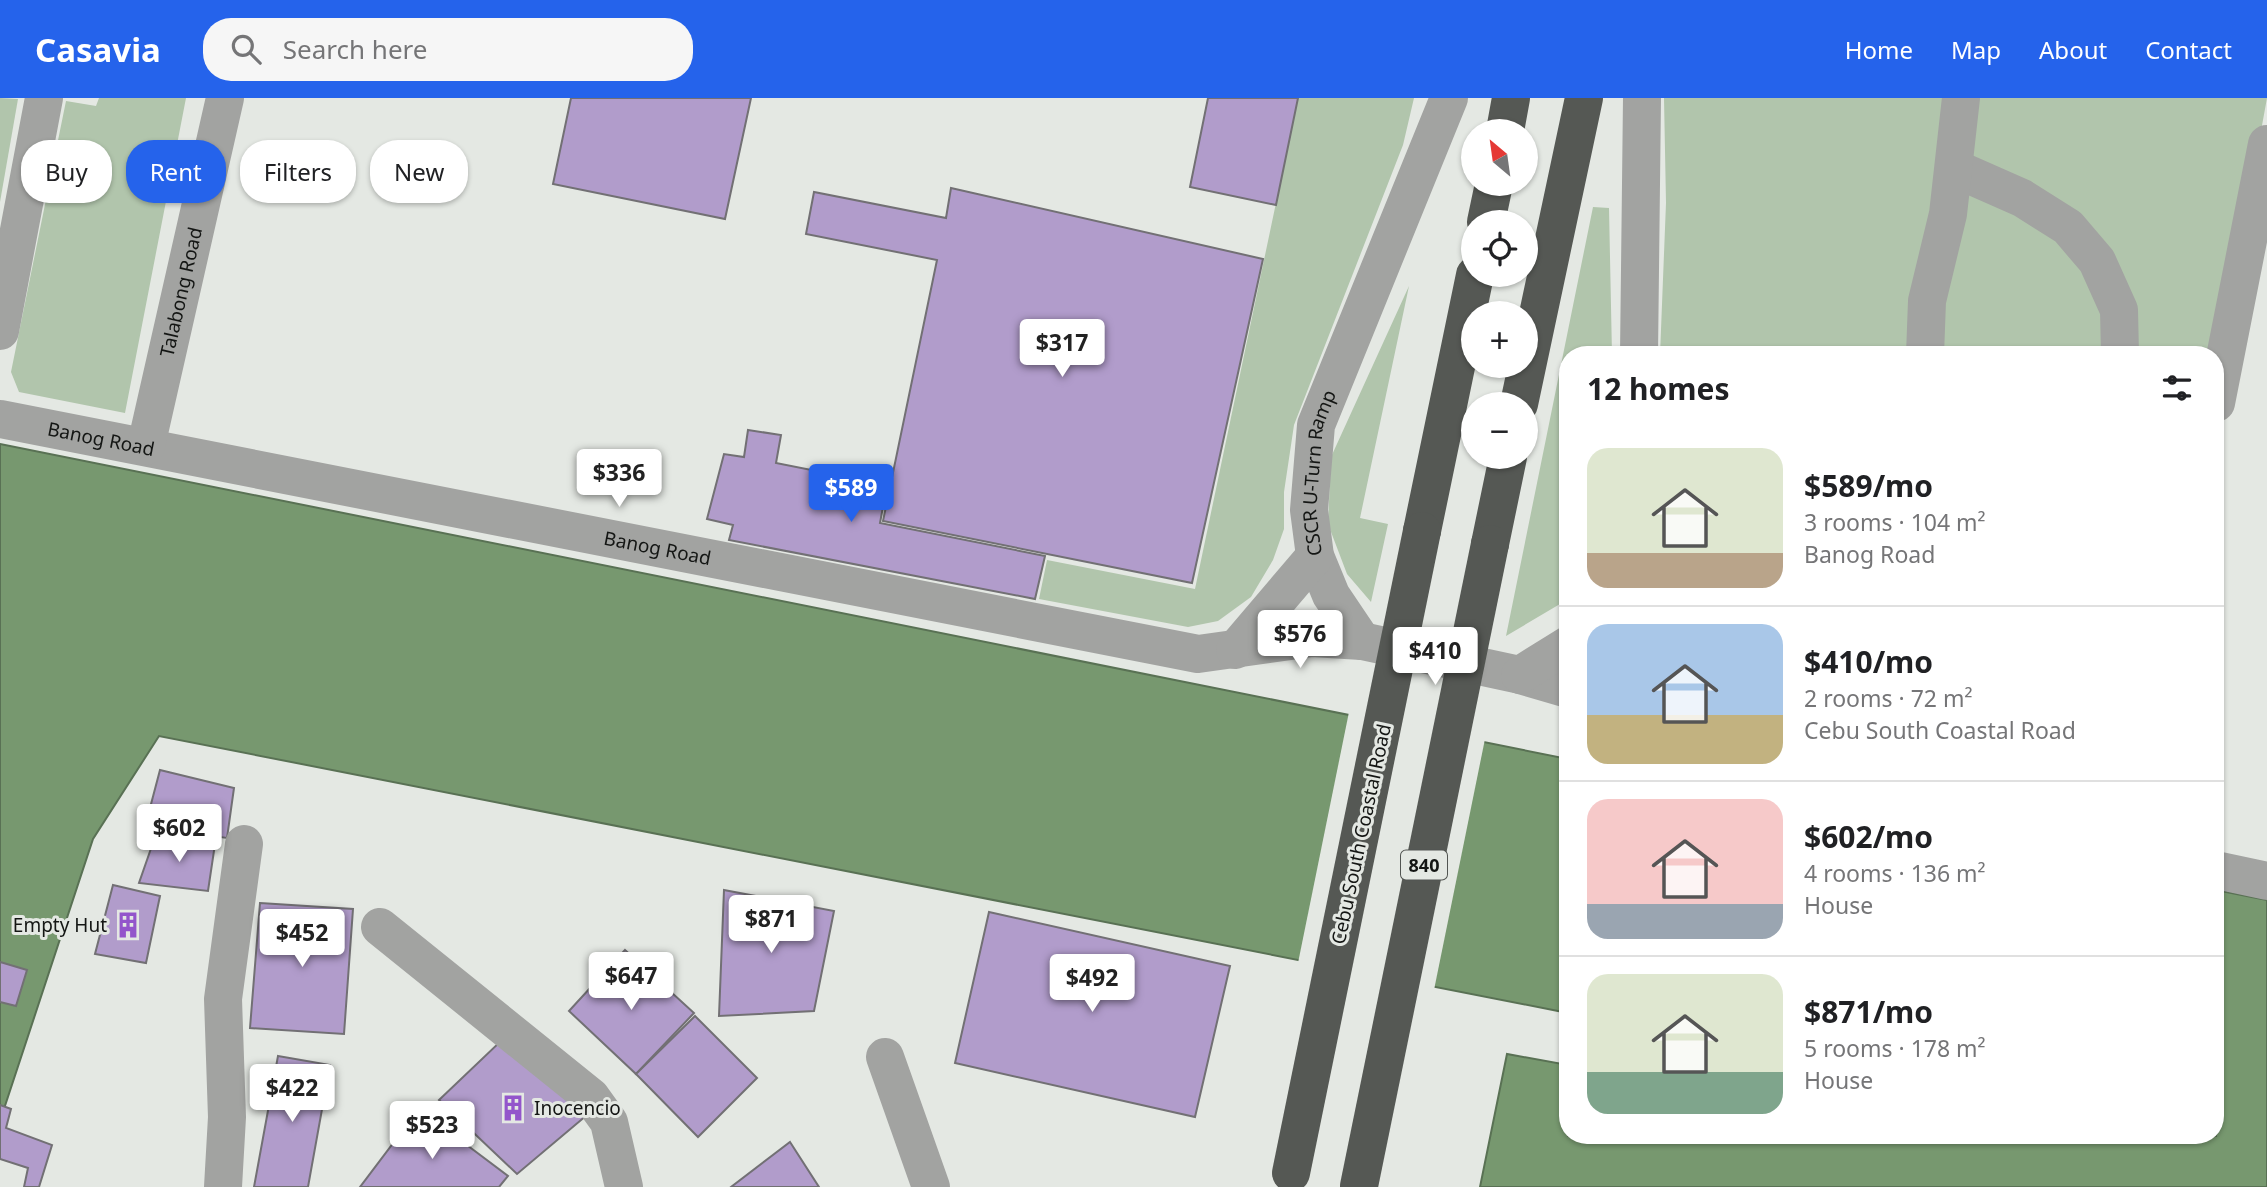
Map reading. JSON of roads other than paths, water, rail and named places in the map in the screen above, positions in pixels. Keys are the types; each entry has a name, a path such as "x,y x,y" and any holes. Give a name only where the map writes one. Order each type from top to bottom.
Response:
{"highway":[{"path":"1507,119 1511,98"},
{"path":"1522,392 1584,98"},
{"name":"Cebu South Coastal Road","path":"1290,1180 1473,287"},
{"name":"840","path":"1359,1186 1506,469"}],"street":[{"path":"2,309 44,98"},
{"name":"Talabong Road","path":"146,446 225,98"},
{"name":"CSCR U-Turn Ramp","path":"1362,641 1331,595 1315,556 1309,510 1316,425 1450,98"},
{"path":"1639,346 1642,98"},
{"path":"1925,346 1927,301 1948,214 1961,98"},
{"path":"2224,362 2267,144"},
{"path":"1954,168 2022,198 2068,227 2097,261 2119,310 2120,346"},
{"name":"Banog Road","path":"0,419 1198,654 1312,638 1362,641"},
{"path":"1235,650 1315,556"},
{"path":"1362,641 1520,675 1559,687"},
{"path":"1520,675 1559,651"},
{"path":"223,1187 227,1116 223,999 244,844"},
{"path":"2224,872 2267,881"},
{"path":"380,927 591,1097 609,1122 624,1187"},
{"path":"885,1058 931,1187"}],"place":[{"name":"Empty Hut","path":"128,925"},
{"name":"Inocencio","path":"513,1108"}]}
